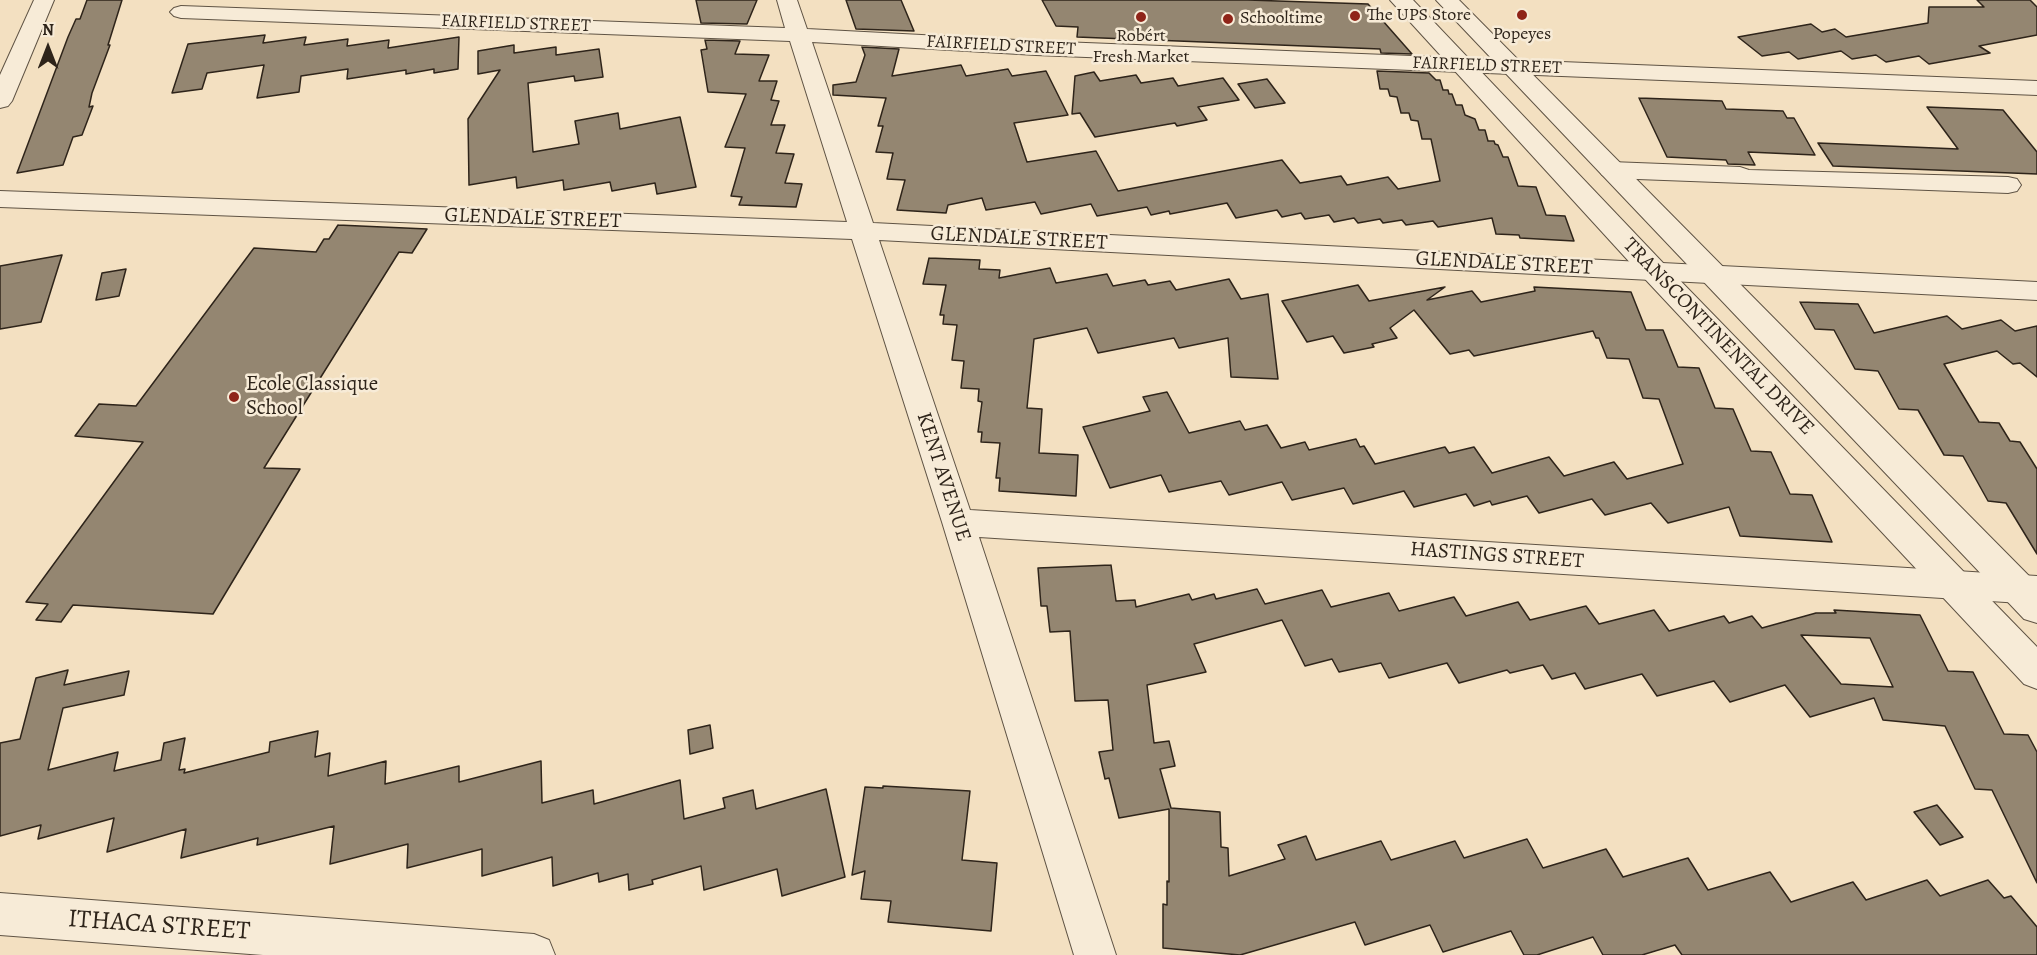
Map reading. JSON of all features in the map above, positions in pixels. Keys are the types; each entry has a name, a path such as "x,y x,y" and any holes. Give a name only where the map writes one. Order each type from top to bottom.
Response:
{"street":[{"path":"0,101 44,0"},
{"name":"KENT AVENUE","path":"787,0 958,522 1095,955"},
{"name":"TRANSCONTINENTAL DRIVE","path":"1447,0 1611,170 2030,595"},
{"path":"1404,3 1424,12 1448,28 1473,27"},
{"name":"TRANSCONTINENTAL DRIVE","path":"1404,3 1655,272 2037,672"},
{"name":"FAIRFIELD STREET","path":"181,12 798,35 1036,48 2037,88"},
{"path":"1611,170 2008,185"},
{"name":"GLENDALE STREET","path":"0,199 862,231 2037,291"},
{"name":"HASTINGS STREET","path":"958,522 1956,585 2030,595"},
{"name":"ITHACA STREET","path":"0,914 534,955"}],"building":[{"path":"87,0 122,0 108,45 110,45 92,93 89,107 93,106 82,135 73,137 63,165 17,173 68,37 76,19 80,19"},
{"path":"696,0 757,0 747,24 701,23"},
{"path":"846,0 901,0 914,31 856,29"},
{"path":"1042,0 1248,0 1368,4 1412,54 1381,53 1380,49 1077,37 1078,27 1056,26"},
{"path":"1977,0 2030,0 2037,7 2037,35 1979,46 1990,53 1929,64 1919,56 1886,62 1876,55 1852,59 1841,51 1798,59 1789,52 1762,56 1738,37 1811,24 1822,32 1835,29 1846,37 1928,23 1929,7 1984,7"},
{"path":"265,35 263,43 306,37 304,45 348,39 347,46 389,40 388,48 459,37 458,69 434,73 434,69 406,74 406,70 347,79 348,69 301,76 299,92 257,98 264,65 207,73 202,89 172,93 188,44"},
{"path":"705,40 740,41 735,54 769,55 759,81 777,81 771,100 779,101 771,125 785,125 776,153 794,154 785,183 802,184 796,207 739,205 742,197 731,196 745,148 725,147 746,94 708,92 701,50 707,49"},
{"path":"514,45 514,53 556,47 556,55 599,49 603,77 575,81 574,76 528,83 533,152 579,144 575,121 618,113 620,129 680,117 696,187 657,194 655,183 612,191 610,182 564,190 563,180 517,188 516,177 469,185 468,119 500,70 478,74 478,51"},
{"path":"862,47 899,49 892,76 961,65 966,76 1008,69 1012,76 1046,71 1068,115 1014,123 1027,162 1096,151 1118,191 1282,160 1300,183 1341,176 1347,185 1388,177 1398,189 1440,181 1431,139 1422,139 1418,121 1411,120 1409,113 1401,113 1397,97 1390,96 1388,89 1380,89 1377,71 1429,73 1436,80 1440,80 1443,90 1448,90 1449,94 1452,94 1456,105 1462,105 1465,115 1475,119 1479,130 1485,130 1488,141 1494,141 1498,145 1503,157 1508,157 1518,186 1536,187 1546,215 1565,216 1574,241 1520,238 1519,235 1496,234 1492,218 1438,227 1433,221 1406,225 1402,220 1383,223 1380,219 1358,223 1354,218 1334,222 1329,215 1305,219 1301,213 1282,217 1277,210 1236,218 1227,203 1170,214 1169,211 1151,215 1147,207 1097,216 1091,204 1041,214 1035,202 986,210 982,198 948,205 946,213 897,210 905,180 887,179 893,153 876,152 883,126 878,126 886,98 833,95 833,85 856,82 865,55"},
{"path":"1094,72 1100,81 1136,75 1141,83 1173,78 1178,86 1223,78 1239,100 1198,107 1207,120 1177,126 1175,123 1095,137 1080,113 1072,114 1075,76"},
{"path":"1267,79 1285,103 1255,108 1238,84"},
{"path":"1639,98 1722,101 1726,109 1783,111 1787,118 1794,118 1815,155 1748,152 1755,165 1728,164 1726,160 1667,157"},
{"path":"1927,107 2003,110 2037,152 2037,174 1833,166 1818,143 1958,149"},
{"path":"338,225 427,229 412,253 399,252 264,468 300,469 213,614 73,605 61,622 36,620 48,604 26,602 143,442 75,436 99,404 136,406 254,248 316,252 324,239 329,239"},
{"path":"62,255 41,322 0,329 0,266"},
{"path":"929,258 980,260 979,269 1000,270 999,278 1050,268 1056,283 1107,274 1113,286 1145,280 1148,285 1170,281 1176,290 1229,279 1241,299 1268,294 1278,379 1231,377 1228,338 1179,348 1174,338 1098,353 1087,328 1034,339 1027,408 1042,409 1039,453 1078,455 1076,496 999,491 1000,478 996,478 1000,443 981,442 982,432 978,432 982,402 978,401 979,389 961,388 964,361 952,360 957,325 943,324 944,315 940,315 946,285 923,284"},
{"path":"126,269 119,296 96,300 102,273"},
{"path":"1358,285 1369,301 1445,287 1427,300 1472,291 1481,302 1535,291 1534,287 1631,292 1646,330 1663,330 1678,367 1699,368 1715,408 1733,409 1751,451 1771,452 1790,494 1812,495 1832,542 1740,536 1729,507 1668,523 1651,503 1605,515 1592,499 1539,513 1527,496 1492,505 1490,501 1474,506 1466,494 1414,507 1404,491 1353,504 1344,488 1292,500 1282,482 1229,495 1221,481 1169,492 1161,475 1110,488 1083,427 1150,411 1143,397 1167,392 1189,433 1240,421 1245,430 1267,425 1281,448 1305,442 1309,450 1356,439 1360,447 1364,446 1375,464 1445,447 1449,453 1474,447 1492,473 1549,457 1564,476 1614,462 1627,479 1683,464 1659,399 1643,398 1629,359 1607,358 1599,338 1596,338 1593,331 1474,356 1469,350 1450,354 1414,310 1390,328 1397,338 1372,344 1374,347 1344,353 1333,336 1307,342 1282,301"},
{"path":"1800,302 1858,304 1874,333 1947,316 1962,329 2001,320 2015,331 2037,326 2037,377 2020,363 2013,364 1997,351 1944,364 1979,422 1999,423 2010,441 2020,442 2037,469 2037,554 2006,503 1988,501 1963,456 1944,455 1918,410 1899,409 1878,371 1855,369 1834,330 1815,329"},
{"path":"1111,565 1116,601 1135,600 1136,607 1189,594 1192,600 1214,594 1216,599 1257,589 1265,604 1322,590 1331,607 1389,593 1399,611 1454,597 1466,616 1518,602 1530,620 1586,606 1599,624 1654,610 1669,631 1724,616 1729,623 1752,616 1762,628 1816,613 1836,613 1834,610 1920,615 1948,671 1973,672 2004,734 2028,735 2037,752 2037,883 1992,790 1975,789 1945,726 1883,720 1874,698 1810,717 1785,685 1730,702 1714,681 1657,696 1642,674 1585,689 1575,673 1552,679 1543,665 1510,673 1507,670 1459,683 1447,663 1389,678 1381,663 1339,672 1332,659 1305,666 1282,620 1194,644 1206,672 1147,685 1154,743 1169,741 1175,766 1160,769 1171,808 1220,812 1221,847 1228,848 1229,876 1285,859 1278,845 1306,836 1316,860 1381,841 1391,860 1455,841 1464,858 1527,839 1543,868 1606,849 1623,877 1688,858 1708,890 1770,872 1791,902 1853,882 1866,900 1927,880 1940,896 1988,880 2004,898 2011,896 2037,927 2037,955 1682,955 1675,945 1642,955 1603,955 1593,937 1537,955 1524,955 1511,931 1443,952 1430,925 1365,945 1355,922 1240,955 1163,948 1163,904 1167,905 1167,881 1169,882 1169,809 1119,818 1109,778 1105,779 1099,752 1113,750 1108,700 1075,701 1070,631 1050,632 1047,606 1041,606 1038,568","holes":["1801,635 1870,638 1893,687 1841,684"]},
{"path":"68,670 64,685 129,671 124,695 63,708 48,770 118,752 114,771 161,760 164,743 185,738 179,770 185,769 184,773 269,752 270,742 318,731 315,757 330,753 328,776 386,761 385,784 459,766 459,782 541,761 542,803 593,790 594,804 680,780 684,819 725,808 723,798 753,790 756,809 826,789 845,877 782,896 777,869 704,890 701,866 652,880 653,884 629,890 628,874 599,882 598,873 553,886 552,857 482,876 482,849 407,868 408,844 330,864 334,826 257,845 258,838 181,858 186,829 107,852 114,818 38,839 41,825 0,836 0,743 20,739 36,678"},
{"path":"710,725 713,748 690,754 688,730"},
{"path":"883,786 970,791 962,860 997,863 991,931 888,922 891,901 861,899 865,871 852,875 865,787 883,788"},
{"path":"1937,805 1963,837 1940,845 1914,812"}],"place":[{"name":"Popeyes","path":"1522,15"},
{"name":"The UPS Store","path":"1355,16"},
{"name":"Robért Fresh Market","path":"1141,17"},
{"name":"Schooltime","path":"1228,19"},
{"name":"Ecole Classique School","path":"234,397"}]}
